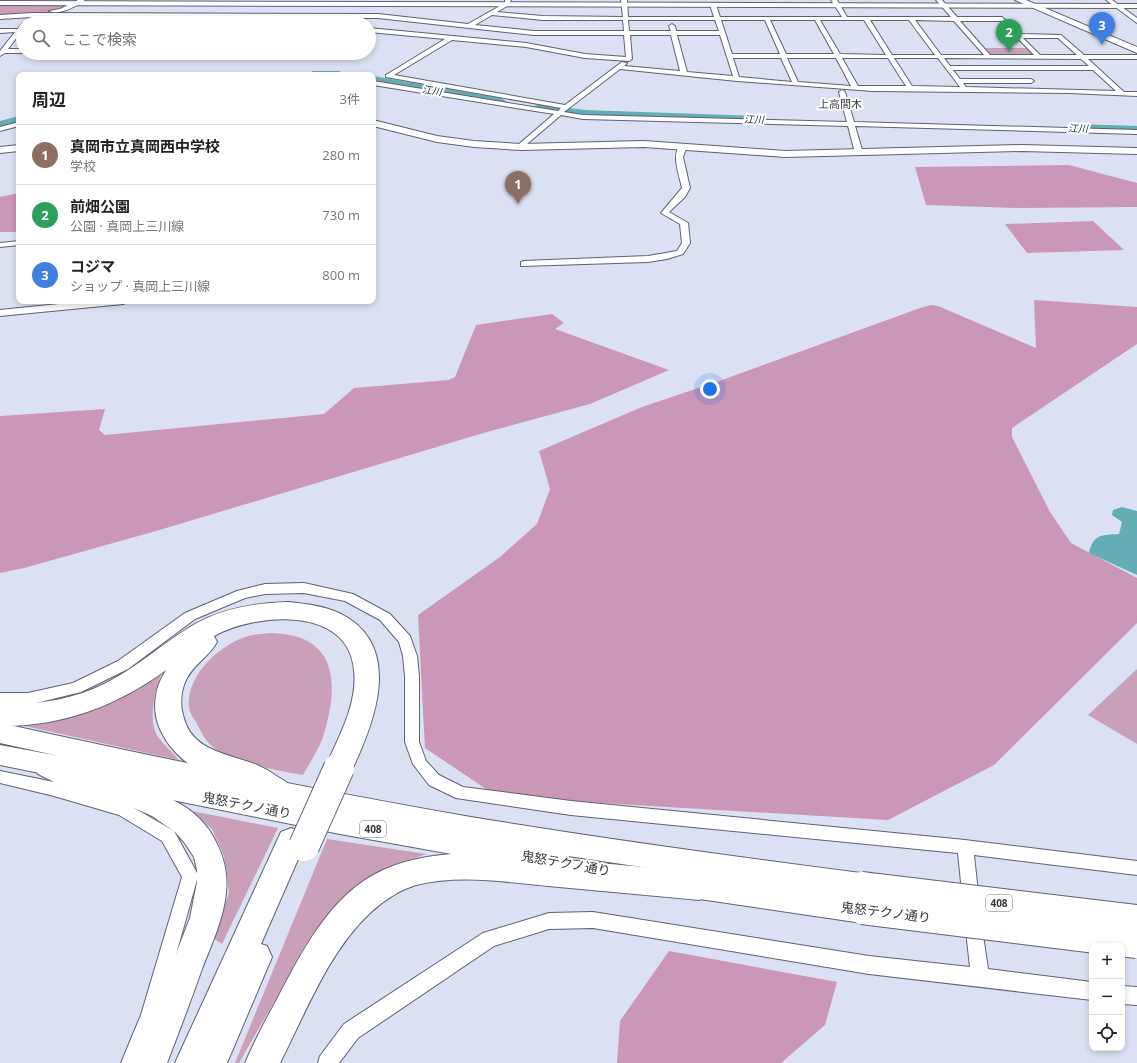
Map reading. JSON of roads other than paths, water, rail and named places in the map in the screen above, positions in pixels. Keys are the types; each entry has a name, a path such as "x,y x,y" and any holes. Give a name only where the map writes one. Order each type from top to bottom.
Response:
{"highway":[{"path":"0,715 28,715 54,711 83,703 124,684 146,671 196,634 223,621 266,610 290,609 328,618 345,629 356,640 364,654 367,670 363,706 356,728 331,767"},
{"path":"210,1063 298,843 331,767 350,704 352,672 349,657 333,637 318,627 303,623 286,620 263,620 230,630 205,642 190,654 177,671 170,686 167,705 172,725 181,741 206,760 248,774 281,793"},
{"name":"鬼怒テクノ通り","path":"0,734 97,756 281,793 861,898 1137,944"},
{"name":"鬼怒テクノ通り","path":"0,755 48,766 340,823 699,886 1137,919"},
{"path":"48,766 81,782 137,797 167,809 195,834 207,851 212,871 211,894 206,918 150,1063"},
{"path":"192,1063 298,843"},
{"path":"262,1063 332,933 367,895 389,882 414,872 439,868 478,866 699,886"}],"main road":[{"path":"1019,0 1034,4 1137,47"},
{"path":"1034,4 1137,50"}],"street":[{"path":"1110,0 1136,20"},
{"path":"0,3 31,1 836,2 1137,6"},
{"path":"61,10 80,1"},
{"path":"507,2 492,13 388,76 566,107"},
{"path":"624,2 629,59"},
{"path":"712,2 737,78"},
{"path":"836,2 846,19"},
{"path":"941,3 989,57"},
{"path":"32,15 61,10 142,11 137,15"},
{"path":"492,13 543,18 1002,19 1039,57"},
{"path":"0,17 32,15 378,16 534,33 722,34"},
{"path":"670,18 684,73"},
{"path":"687,18 691,33"},
{"path":"767,19 796,84"},
{"path":"817,19 855,87"},
{"path":"866,19 910,88"},
{"path":"911,19 965,90"},
{"path":"0,31 16,30"},
{"path":"376,31 526,45 584,56 629,59"},
{"path":"2,53 16,36"},
{"path":"1019,36 1059,36 1122,93"},
{"path":"0,42 11,42"},
{"path":"2,53 16,52"},
{"path":"729,56 1137,57"},
{"path":"521,147 556,114 629,59"},
{"path":"618,67 796,84 855,87 1137,94"},
{"path":"948,68 1095,68"},
{"path":"958,81 1031,81"},
{"path":"376,84 583,118 1137,132"},
{"path":"842,92 859,153"},
{"path":"376,124 437,139 474,144 521,147 618,144 683,146 785,154 1022,148 1137,151"},
{"path":"0,129 16,125"},
{"path":"524,264 648,259 668,256 683,251 686,248 688,238 684,223 680,219 666,214 666,211 682,195 686,188 679,157 683,146"},
{"path":"0,150 16,148"},
{"path":"0,245 16,243"},
{"path":"0,313 92,304"},
{"path":"0,699 28,699 76,688 123,665 190,616 242,594 265,589 304,588 348,596 385,617 405,640 410,656 412,676 412,742 418,759 420,764 434,780 461,793 571,808 965,847 1137,868"},
{"path":"0,777 54,789 123,810 168,836 190,876 150,1015 130,1063"},
{"path":"965,847 980,977"},
{"path":"327,1063 351,1031 488,939 549,921 593,920 869,965 1089,991"},
{"path":"1125,995 1137,996"}],"waterway":[{"name":"江川","path":"376,81 501,102"},
{"name":"江川","path":"538,108 585,114 758,120"},
{"name":"江川","path":"0,125 16,121"},
{"name":"江川","path":"1076,128 1137,130"}],"place":[{"name":"コジマ","path":"1102,45"},
{"name":"前畑公園","path":"1009,52"},
{"name":"真岡市立真岡西中学校","path":"518,204"}],"district":[{"name":"上高間木","path":"840,104"}]}
